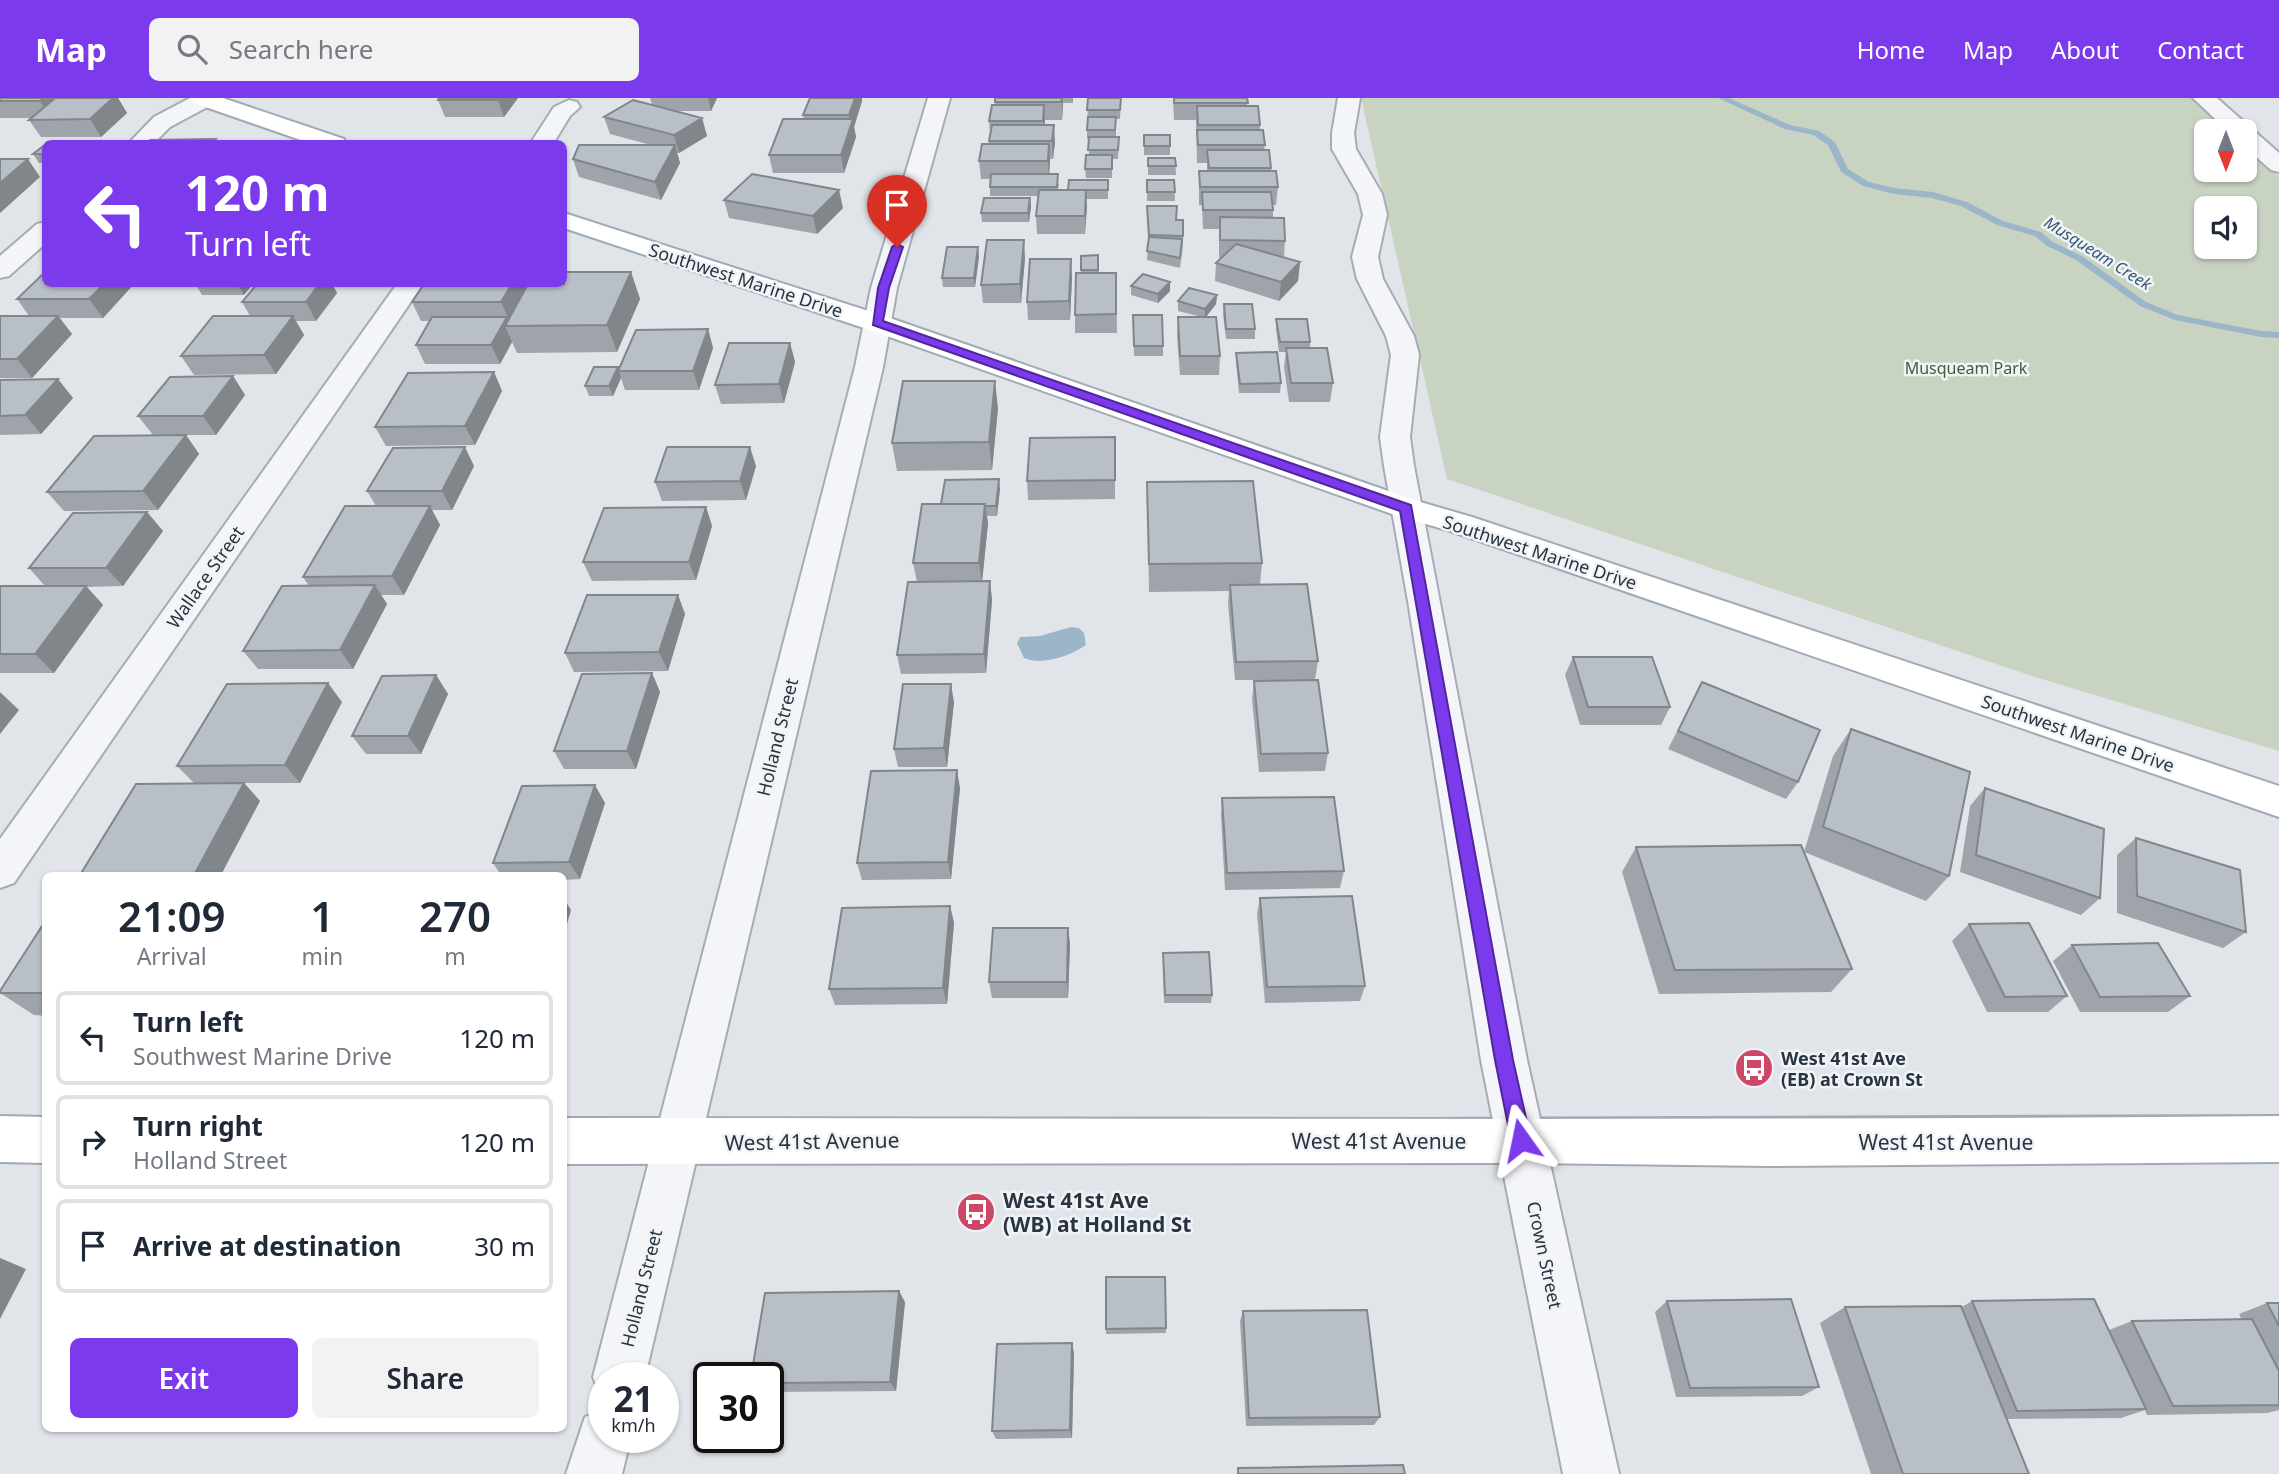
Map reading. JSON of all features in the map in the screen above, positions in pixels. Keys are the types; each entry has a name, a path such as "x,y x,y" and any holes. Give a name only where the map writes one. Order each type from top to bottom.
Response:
{"main road":[{"path":"204,98 324,140"},
{"name":"Southwest Marine Drive","path":"567,221 877,323 1406,508 1461,524 2279,802"},
{"path":"0,1139 42,1140"},
{"name":"West 41st Avenue","path":"567,1141 1521,1140 1768,1143 2279,1139"}],"street":[{"path":"143,140 162,122 204,98"},
{"name":"Holland Street","path":"623,1362 862,393 884,288 939,98"},
{"name":"Crown Street","path":"1349,98 1343,133 1344,149 1370,194 1375,215 1365,257 1370,278 1400,336 1405,355 1395,437 1406,508 1504,1060 1591,1474"},
{"path":"2204,98 2227,119"},
{"path":"544,140 562,112 569,107"},
{"path":"2258,146 2279,165"},
{"path":"0,270 42,233"},
{"name":"Wallace Street","path":"0,872 409,287"},
{"path":"594,1474 600,1453"}],"green space":[{"name":"Musqueam Park","path":"1361,98 2192,98 2216,119 2194,119 2194,182 2258,182 2258,157 2279,176 2279,751 2029,675 1447,479"}],"water":[{"path":"1071,627 1079,628 1084,633 1086,645 1056,659 1039,661 1024,658 1017,643 1020,637 1040,636"}],"building":[{"path":"0,98 43,98 40,101 0,101"},
{"path":"55,98 113,98 90,119 29,120"},
{"path":"439,98 499,98 438,100"},
{"path":"810,98 855,98 849,115 803,115"},
{"path":"995,98 1062,98 1061,102 995,102"},
{"path":"1088,98 1121,98 1120,110 1087,110"},
{"path":"1174,98 1247,98 1248,103 1174,103"},
{"path":"633,100 702,118 674,135 604,117"},
{"path":"992,105 1044,105 1043,121 989,121"},
{"path":"1197,106 1258,106 1260,125 1198,125"},
{"path":"1088,117 1116,117 1115,130 1087,130"},
{"path":"783,119 853,119 841,155 769,155"},
{"path":"992,125 1054,125 1052,141 989,141"},
{"path":"1197,130 1263,130 1265,145 1198,145"},
{"path":"1144,135 1170,135 1170,146 1144,146"},
{"path":"1089,137 1119,137 1118,150 1088,150"},
{"path":"216,139 215,140 150,140"},
{"path":"982,144 1049,144 1048,161 979,161"},
{"path":"579,145 675,145 655,182 573,159"},
{"path":"42,147 42,154 33,154"},
{"path":"1207,150 1269,150 1271,168 1209,168"},
{"path":"1086,155 1112,155 1112,169 1085,169"},
{"path":"1148,158 1175,158 1176,166 1148,166"},
{"path":"0,159 28,159 0,183"},
{"path":"1199,171 1276,171 1278,187 1200,187"},
{"path":"752,174 839,190 813,216 724,200"},
{"path":"991,174 1058,174 1057,187 990,187"},
{"path":"1069,180 1108,180 1108,190 1068,190"},
{"path":"1147,180 1174,180 1175,192 1147,192"},
{"path":"1039,190 1086,190 1085,216 1036,216"},
{"path":"1202,192 1271,192 1273,210 1203,210"},
{"path":"984,198 1030,198 1028,213 981,213"},
{"path":"1147,206 1177,206 1176,220 1183,220 1183,236 1149,235"},
{"path":"1220,217 1284,218 1285,241 1220,240"},
{"path":"1149,237 1182,239 1180,258 1147,251"},
{"path":"987,240 1024,240 1020,284 981,285"},
{"path":"1236,244 1300,262 1281,282 1216,263"},
{"path":"947,247 978,247 974,278 942,278"},
{"path":"1098,255 1098,270 1081,270 1081,256"},
{"path":"1030,259 1071,259 1069,301 1027,302"},
{"path":"567,272 631,272 607,325 505,326 526,287 567,287"},
{"path":"1076,273 1116,273 1116,314 1075,315"},
{"path":"1143,274 1170,282 1158,294 1131,286"},
{"path":"42,275 42,287 101,287 89,299 17,299"},
{"path":"254,287 317,287 306,302 242,302"},
{"path":"422,287 510,287 501,302 412,302"},
{"path":"1189,288 1217,295 1205,309 1178,301"},
{"path":"1224,304 1252,304 1255,329 1226,329"},
{"path":"1133,315 1162,315 1163,346 1134,346"},
{"path":"0,316 58,316 17,359 0,359"},
{"path":"213,316 293,316 264,355 181,356"},
{"path":"432,317 507,317 491,345 416,345"},
{"path":"1178,317 1216,317 1220,356 1180,356"},
{"path":"1276,319 1307,319 1310,342 1280,342"},
{"path":"708,329 693,371 618,371 636,330"},
{"path":"729,343 790,343 779,384 715,385"},
{"path":"1286,348 1327,348 1333,383 1291,383"},
{"path":"1277,352 1281,383 1240,384 1236,353"},
{"path":"594,367 618,367 609,386 585,386"},
{"path":"494,372 465,426 375,427 408,373"},
{"path":"233,376 203,416 138,416 170,377"},
{"path":"58,379 25,415 0,416 0,380"},
{"path":"903,381 995,381 989,442 892,443"},
{"path":"186,435 143,491 47,492 94,436"},
{"path":"1115,437 1115,480 1027,481 1030,438"},
{"path":"465,447 442,491 367,491 393,448"},
{"path":"667,447 750,447 740,481 655,482"},
{"path":"999,479 996,506 941,504 945,480"},
{"path":"1253,481 1262,563 1149,564 1147,482"},
{"path":"922,504 985,504 979,563 913,563"},
{"path":"345,506 430,506 392,576 303,577"},
{"path":"706,507 689,562 583,562 604,508"},
{"path":"147,512 106,568 29,568 73,513"},
{"path":"990,581 984,654 897,655 908,582"},
{"path":"1307,584 1318,661 1236,662 1230,585"},
{"path":"375,585 340,650 243,651 282,586"},
{"path":"0,586 86,586 35,654 0,654"},
{"path":"587,595 678,595 659,652 565,653"},
{"path":"1573,657 1652,657 1670,707 1588,707"},
{"path":"652,673 627,751 554,751 582,674"},
{"path":"436,675 408,736 352,736 382,676"},
{"path":"1318,680 1328,753 1261,754 1254,681"},
{"path":"1702,682 1820,730 1798,782 1678,731"},
{"path":"328,683 285,765 177,766 227,684"},
{"path":"903,684 951,684 944,748 894,749"},
{"path":"1851,729 1970,772 1949,876 1823,827"},
{"path":"957,770 948,862 857,863 871,771"},
{"path":"244,783 196,872 82,872 136,784"},
{"path":"595,785 569,862 493,863 522,786"},
{"path":"1985,788 2104,829 2100,898 1976,855"},
{"path":"1334,797 1344,871 1227,873 1222,798"},
{"path":"2136,838 2240,870 2246,932 2137,896"},
{"path":"1801,845 1852,969 1675,970 1636,847"},
{"path":"1352,896 1365,986 1267,987 1260,898"},
{"path":"950,906 943,988 829,989 842,908"},
{"path":"2029,923 2067,996 2005,997 1969,924"},
{"path":"42,926 42,993 0,991"},
{"path":"993,928 1068,928 1067,982 989,982"},
{"path":"2158,943 2190,996 2100,997 2072,945"},
{"path":"1209,952 1212,995 1165,995 1163,953"},
{"path":"1106,1277 1165,1277 1166,1328 1106,1329"},
{"path":"899,1291 890,1382 784,1383 784,1362 754,1362 765,1293"},
{"path":"1791,1299 1819,1387 1690,1388 1667,1301"},
{"path":"2094,1299 2146,1409 2017,1411 1972,1301"},
{"path":"2267,1303 2279,1303 2279,1326"},
{"path":"1961,1306 2029,1474 1903,1474 1845,1307"},
{"path":"1367,1310 1380,1417 1249,1418 1243,1311"},
{"path":"2252,1319 2279,1371 2279,1405 2173,1406 2132,1321"},
{"path":"1072,1343 1070,1430 992,1431 997,1344"},
{"path":"1403,1465 1405,1474 1238,1474 1238,1468"}],"waterway":[{"name":"Musqueam Creek","path":"1722,98 1788,127 1816,133 1832,144 1844,170 1866,184 1894,191 1933,195 1964,204 2000,223 2038,234 2050,244 2079,258 2143,304 2175,317 2279,335"}],"place":[{"name":"West 41st Ave (EB) at Crown St","path":"1754,1068"},
{"name":"West 41st Ave (WB) at Holland St","path":"976,1212"}],"route":[{"path":"897,247 884,288 877,323 1406,508 1425,601 1504,1060 1521,1140"}]}
